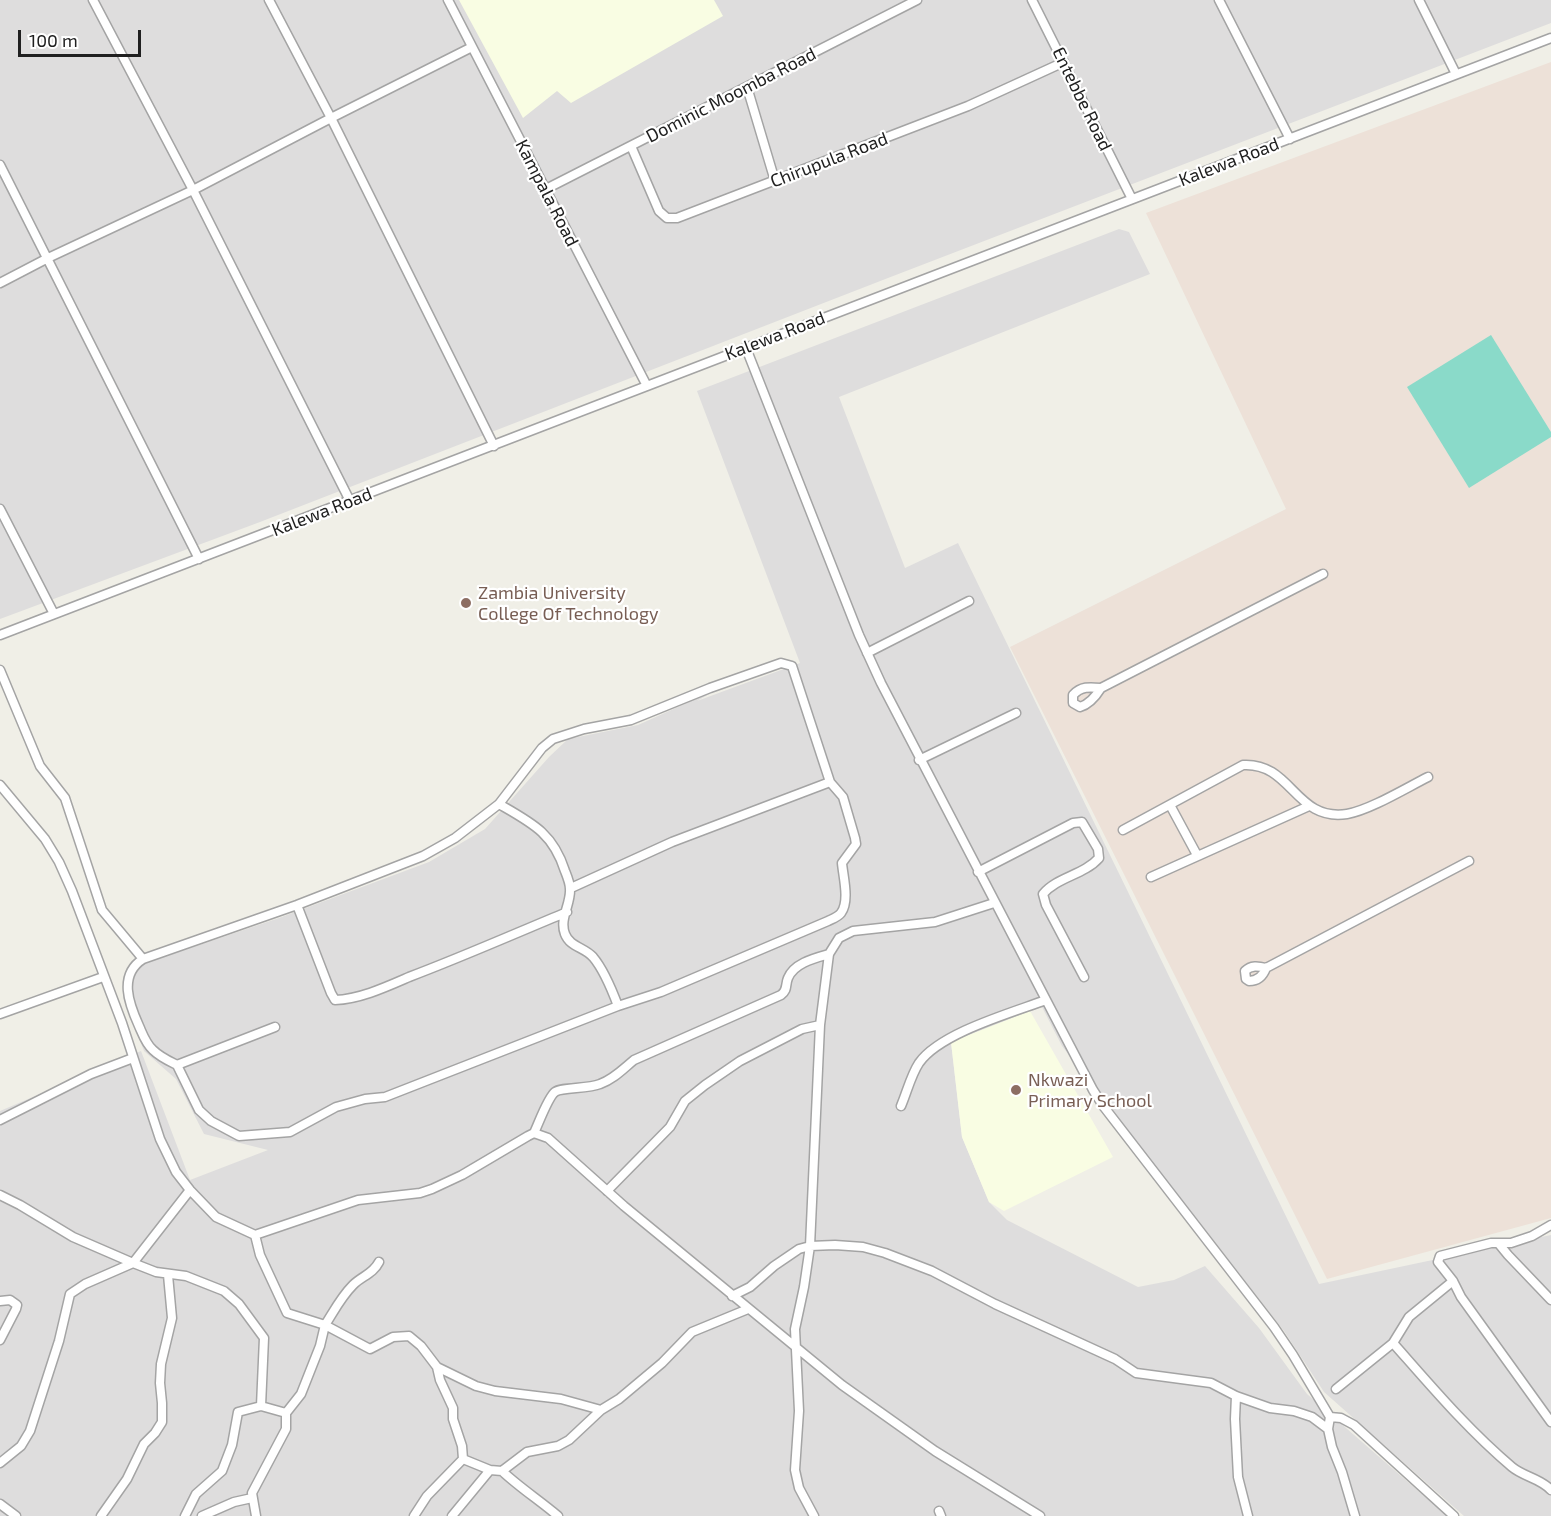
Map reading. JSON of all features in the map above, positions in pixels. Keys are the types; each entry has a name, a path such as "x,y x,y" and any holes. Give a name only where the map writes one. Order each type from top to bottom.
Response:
{"street":[{"path":"93,0 193,190 350,501"},
{"path":"269,0 331,118 494,446"},
{"name":"Kampala Road","path":"448,0 646,386"},
{"name":"Dominic Moomba Road","path":"544,190 917,0"},
{"name":"Entebbe Road","path":"1032,0 1132,199"},
{"path":"1219,0 1290,139"},
{"path":"1419,0 1456,74"},
{"name":"Kalewa Road","path":"0,635 1551,38"},
{"path":"0,283 193,190 472,47"},
{"name":"Chirupula Road","path":"631,146 659,211 666,218 677,218 968,105 1064,62"},
{"path":"747,87 775,181"},
{"path":"0,165 199,559"},
{"path":"746,348 867,653 919,760 1093,1090 1109,1115 1268,1320 1293,1355 1330,1417 1328,1429 1354,1516"},
{"path":"0,509 54,614"},
{"path":"1101,688 1323,574"},
{"path":"867,653 969,601"},
{"path":"781,663 792,666 830,782 843,797 856,844 842,862 845,898 842,913 828,921 661,992 618,1006 385,1097 365,1099 336,1107 290,1132 273,1135 239,1136 211,1121 199,1110 177,1065 162,1057 146,1042 128,996 130,973 134,965 143,959 423,856 456,838 500,804 542,748 553,739 584,729 631,720 710,688 781,663"},
{"path":"0,670 40,766 65,798 102,910 143,959"},
{"path":"919,760 1016,713"},
{"path":"1123,830 1243,765 1270,770 1309,806 1322,812 1348,814 1361,810 1428,777"},
{"path":"571,888 672,842 830,782"},
{"path":"0,786 45,839 59,862 104,977 160,1139 177,1172 190,1190 216,1217 255,1235 358,1200 420,1193 462,1175 534,1133 555,1092 560,1089 578,1089 601,1084 625,1069 634,1060 782,995 786,990 789,975 795,969 805,962 829,954"},
{"path":"500,804 526,820 550,839 560,855 571,888 562,925 566,936 576,946 591,955 618,1006"},
{"path":"1170,804 1197,855"},
{"path":"1151,877 1309,806"},
{"path":"978,872 1073,823 1082,822 1098,849 1099,858 1093,864 1050,887 1043,894 1084,976"},
{"path":"1266,968 1469,861"},
{"path":"814,1516 799,1488 795,1470 799,1411 795,1329 810,1246 820,1025 829,954 839,938 853,931 935,922 994,903"},
{"path":"297,904 335,1000 348,1000 392,984 495,944 567,912"},
{"path":"0,1014 104,977"},
{"path":"901,1106 919,1064 934,1047 963,1032 1046,1000"},
{"path":"607,1191 670,1127 685,1101 705,1085 740,1061 802,1029 820,1025"},
{"path":"177,1065 275,1027"},
{"path":"0,1120 91,1074 133,1058"},
{"path":"534,1133 548,1138 607,1191 842,1385 911,1434 1040,1516"},
{"path":"0,1463 21,1446 30,1431 59,1341 70,1294 86,1284 133,1263 190,1190"},
{"path":"0,1195 20,1204 73,1237 133,1263 168,1275 186,1276 204,1281 224,1291 239,1304 264,1338 261,1406"},
{"path":"1551,1225 1532,1236 1511,1243 1491,1243 1440,1256 1438,1262 1454,1281 1461,1297 1551,1422"},
{"path":"255,1235 260,1255 287,1313 325,1325 370,1349 393,1337 409,1336 437,1367 476,1386 495,1391 561,1399 601,1410"},
{"path":"1499,1244 1551,1300"},
{"path":"732,1296 750,1287 788,1256 810,1246 863,1247 932,1271 995,1304 1115,1359 1136,1373 1211,1383 1236,1396 1270,1408 1294,1411 1312,1417 1328,1429"},
{"path":"256,1516 252,1498 286,1429 286,1413 301,1394 330,1314 353,1285 376,1268 379,1262"},
{"path":"101,1516 127,1479 144,1444 162,1422 161,1364 172,1318 168,1275"},
{"path":"1336,1389 1393,1343 1410,1317 1454,1281"},
{"path":"0,1301 10,1300 17,1305 0,1340"},
{"path":"502,1471 527,1452 558,1446 568,1440 601,1410 619,1399 662,1364 693,1332 748,1309"},
{"path":"1393,1343 1470,1429 1513,1468 1543,1482 1551,1490"},
{"path":"414,1516 427,1496 463,1459 462,1446 453,1419 453,1408 440,1380 437,1367"},
{"path":"1236,1396 1238,1477 1248,1516"},
{"path":"185,1516 195,1494 222,1471 232,1444 238,1412 261,1406 286,1413"},
{"path":"1330,1417 1341,1418 1354,1425 1454,1516"},
{"path":"463,1459 490,1470 502,1471 520,1488 540,1500 558,1516"},
{"path":"453,1516 490,1470"},
{"path":"202,1516 234,1502 252,1498"},
{"path":"0,1504 16,1516"}],"shaded area":[{"path":"0,0 1551,0 1551,23 260,522 0,619"},
{"path":"459,0 714,0 723,16 571,103 557,91 523,118"},
{"path":"1551,62 1551,1218 1327,1279 1010,647 1286,509 1146,213"},
{"path":"1119,229 1129,232 1150,274 839,397 905,568 958,543 1319,1284 1551,1235 1551,1516 1464,1516 1324,1392 1284,1331 1062,1046 1042,1007 951,1042 962,1137 989,1202 1007,1220 1138,1287 1174,1280 1205,1266 1259,1328 1307,1394 1447,1516 0,1516 0,1111 141,1051 190,1180 268,1150 204,1134 176,1079 144,1051 123,997 128,969 279,918 429,862 485,829 568,739 638,725 718,689 697,701 800,663 697,391"},
{"path":"1491,335 1551,432 1551,437 1469,488 1407,387"},
{"name":"Nkwazi Primary School","path":"1030,1011 1113,1157 1004,1211 989,1202 962,1137 951,1042"}],"place":[{"name":"Zambia University College Of Technology","path":"466,603"},
{"name":"Nkwazi Primary School","path":"1016,1090"}]}
